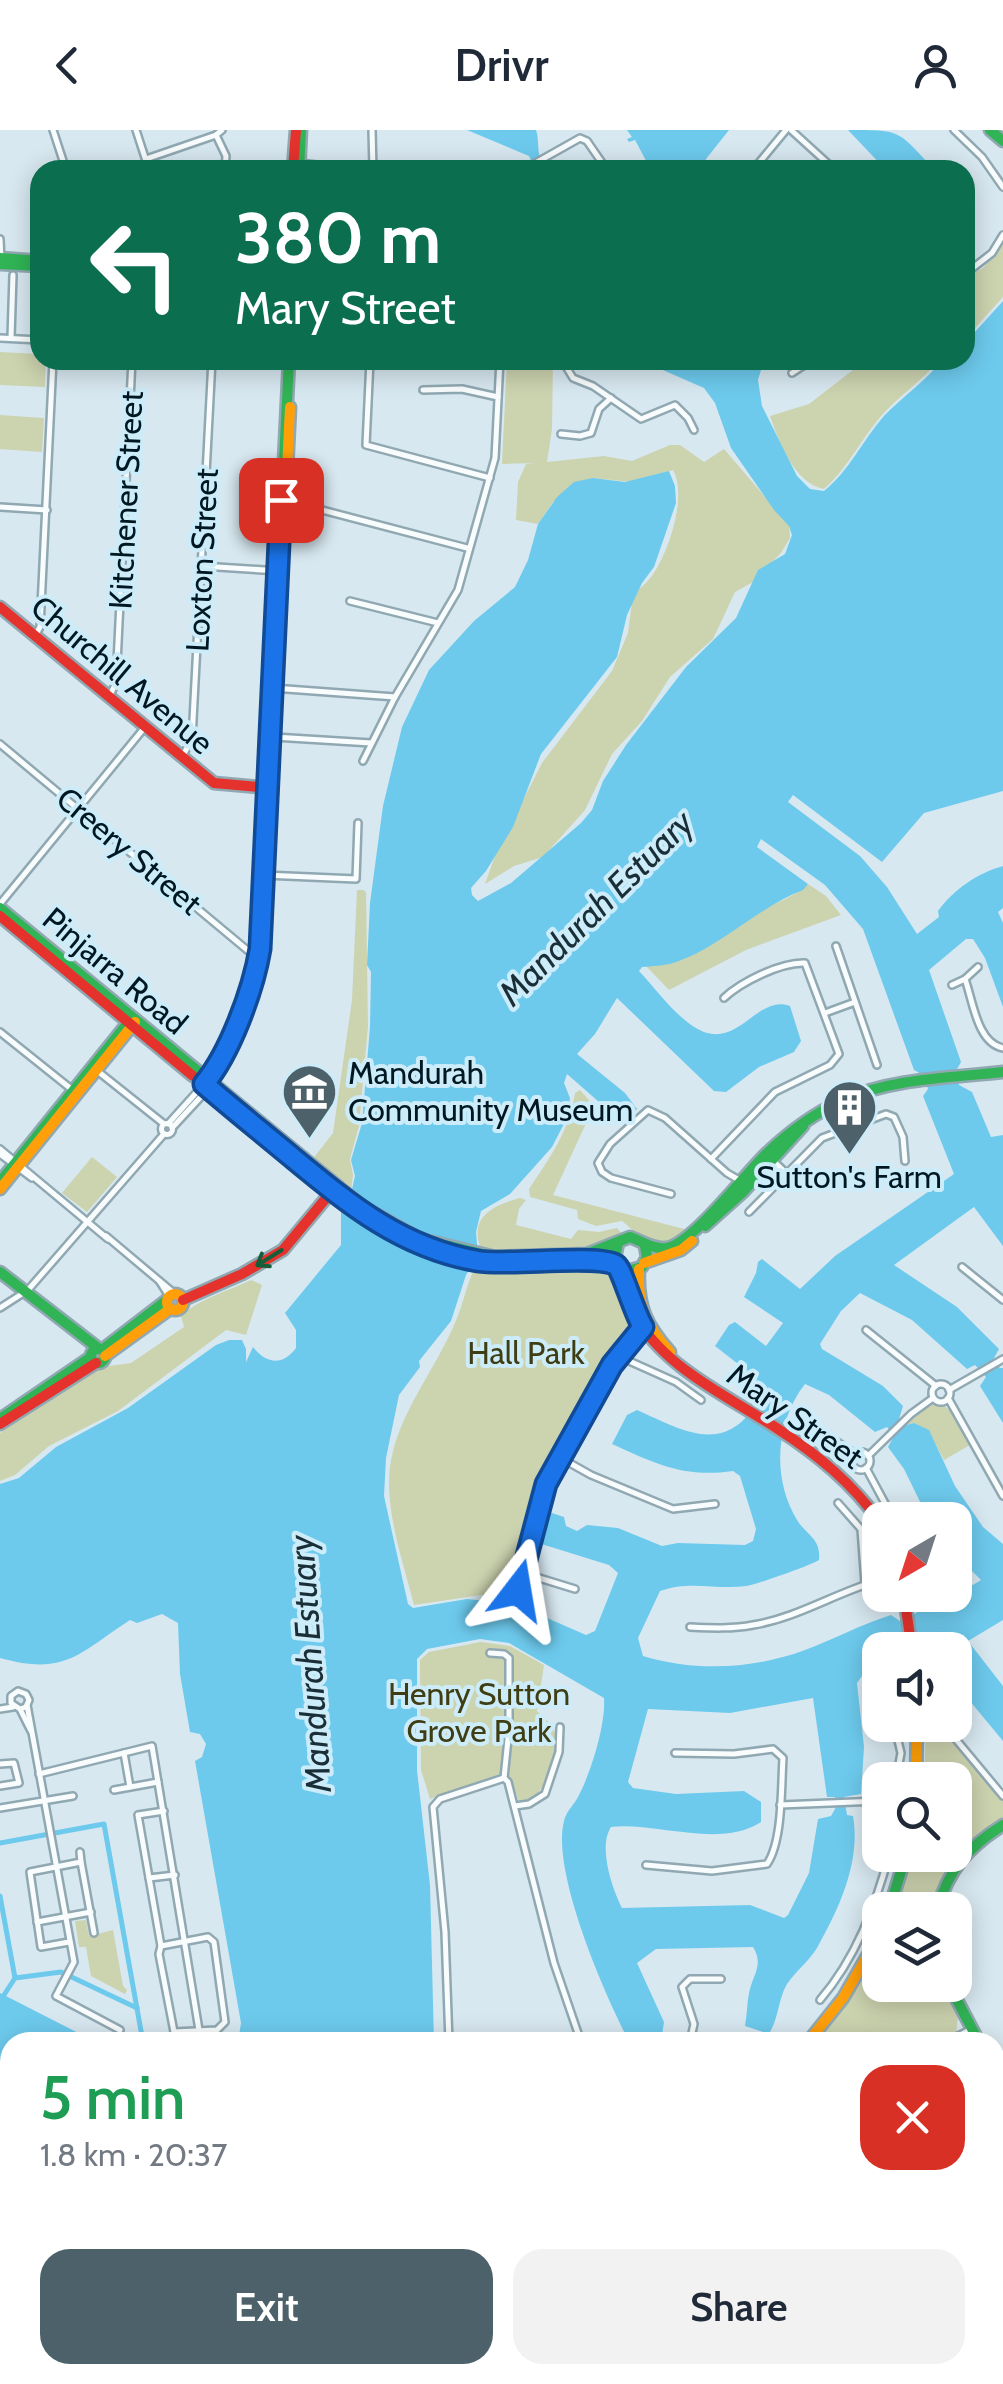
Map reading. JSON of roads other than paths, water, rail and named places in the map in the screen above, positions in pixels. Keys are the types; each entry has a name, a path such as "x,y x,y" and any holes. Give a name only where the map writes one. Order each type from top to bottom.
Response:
{"main road":[{"path":"296,160 299,130"},
{"path":"990,130 1003,141"},
{"path":"1,261 30,262"},
{"path":"208,1084 250,988 259,956 290,370"},
{"name":"Churchill Avenue","path":"0,606 218,785 268,788"},
{"name":"Pinjarra Road","path":"0,906 132,1021"},
{"name":"Pinjarra Road","path":"0,916 369,1219 438,1252 538,1264 582,1260 618,1266"},
{"path":"0,1186 132,1021"},
{"path":"742,1187 688,1238 664,1249 630,1238 618,1243 613,1257 618,1266 641,1266 690,1244 742,1187 767,1158 782,1137 850,1097 914,1082 1003,1072"},
{"path":"0,1422 173,1300 272,1258 327,1197 342,1196"},
{"name":"Pinjarra Road","path":"486,1259 588,1254 618,1243"},
{"path":"641,1266 647,1257 645,1246"},
{"name":"Mary Street","path":"618,1266 630,1304 673,1358 845,1478 864,1502"},
{"name":"Mary Street","path":"641,1266 636,1302 644,1325"},
{"path":"0,1272 97,1354"},
{"path":"940,1892 965,1850 1003,1825"},
{"path":"816,2032 843,1998 862,1964"},
{"path":"958,2002 974,2032"}],"street":[{"path":"53,130 63,160"},
{"path":"136,130 146,159 219,133 224,160"},
{"path":"372,130 373,160"},
{"path":"762,160 788,130 823,160"},
{"path":"954,130 982,157 1003,186"},
{"path":"540,160 573,139 584,139 600,160"},
{"path":"975,266 992,253 1003,235"},
{"path":"0,238 1,261"},
{"path":"10,338 14,276"},
{"path":"0,338 30,339"},
{"path":"35,636 40,628 53,370"},
{"name":"Kitchener Street","path":"109,698 116,683 132,370"},
{"name":"Loxton Street","path":"182,757 192,739 212,370"},
{"path":"370,370 366,445 490,478"},
{"path":"362,761 458,590 496,458 499,370"},
{"path":"568,370 573,378 640,419"},
{"path":"792,373 797,370"},
{"path":"422,390 462,390 498,397"},
{"path":"562,434 591,433 600,408 611,398"},
{"path":"640,419 675,405 694,430"},
{"path":"638,428 640,419"},
{"path":"284,500 467,548"},
{"path":"0,507 47,510"},
{"path":"202,566 280,571"},
{"path":"350,601 438,623"},
{"path":"274,688 395,698"},
{"path":"0,906 145,727"},
{"path":"271,737 371,743"},
{"name":"Creery Street","path":"0,744 259,956"},
{"path":"264,875 356,879 358,823"},
{"path":"836,946 877,1065"},
{"path":"711,1159 775,1092 835,1062 839,1054 810,970 801,962 733,990 724,998"},
{"path":"952,985 978,967"},
{"path":"965,979 984,1036 995,1047 1003,1048"},
{"path":"825,1013 855,1002"},
{"path":"0,1032 76,1092"},
{"path":"94,1068 166,1128"},
{"path":"0,1308 24,1292 208,1084"},
{"path":"671,1194 605,1175 598,1164 602,1154 648,1110 665,1118 742,1187"},
{"path":"749,1212 822,1138 886,1114 894,1117 903,1137 905,1161"},
{"path":"0,1151 158,1280 173,1300"},
{"path":"767,1158 786,1174"},
{"path":"962,1267 1003,1300"},
{"path":"518,1590 542,1494 618,1356 644,1325"},
{"path":"866,1330 936,1386"},
{"path":"618,1356 676,1382 702,1400"},
{"path":"1003,1359 973,1376 948,1394 942,1402 934,1398 932,1390 944,1385 948,1394 1003,1496"},
{"path":"884,1502 866,1468 868,1456 911,1414 934,1398"},
{"path":"828,1436 855,1454 864,1452 868,1456"},
{"path":"855,1454 852,1460 856,1468"},
{"path":"560,1457 590,1475 673,1509 714,1504"},
{"path":"845,1478 856,1468 866,1468"},
{"path":"838,1503 862,1529"},
{"path":"523,1573 575,1589"},
{"path":"690,1628 753,1626 862,1585"},
{"path":"490,1653 509,1658 504,1778 577,2032"},
{"path":"32,1733 14,1705 15,1692 24,1692 28,1697 43,1801 74,1962 56,1996 120,2030"},
{"path":"0,1701 27,1706"},
{"path":"0,1709 14,1705"},
{"path":"515,1806 529,1804 545,1794 559,1752 560,1727"},
{"path":"958,1742 1003,1796"},
{"path":"39,1774 152,1746 200,2030"},
{"path":"646,1865 712,1871 767,1864 772,1856 783,1758 774,1749 734,1754 675,1753"},
{"path":"124,1753 130,1787"},
{"path":"0,1764 14,1763 19,1783 0,1786"},
{"path":"449,2032 445,1932 433,1807 440,1799 504,1778"},
{"path":"114,1790 158,1782"},
{"path":"0,1808 73,1796"},
{"path":"780,1805 862,1802"},
{"path":"162,1946 208,1937 214,1942 224,1995 222,2027 174,2032 138,1814 164,1811"},
{"path":"80,1852 94,1934"},
{"path":"69,1942 41,1947 30,1872 81,1862"},
{"path":"820,2000 857,1944 884,1872"},
{"path":"149,1878 175,1874"},
{"path":"37,1922 90,1912"},
{"path":"692,2032 694,2024 682,1987 690,1979 721,1979"},
{"path":"966,2032 972,2029"}],"water":[{"path":"467,130 536,130 541,160 531,160"},
{"path":"627,130 729,130 706,160 646,160 635,140 627,139 632,137"},
{"path":"848,130 899,135 925,160 876,160"},
{"name":"Mandurah Estuary","path":"1003,301 1003,791 924,813 882,862 793,795 788,802 860,856 887,887 917,934 939,917 938,911 959,889 1003,866 1003,908 998,912 1003,923 1003,1007 985,958 973,939 966,939 929,970 961,1062 955,1073 959,1085 972,1092 991,1137 1003,1135 1003,1246 974,1207 894,1265 957,1307 999,1349 993,1360 1003,1368 1003,1423 980,1386 986,1377 975,1365 967,1369 912,1320 860,1293 841,1311 820,1344 822,1349 883,1386 903,1406 899,1419 906,1425 914,1423 929,1430 966,1502 920,1502 888,1447 894,1436 887,1427 875,1432 829,1395 805,1384 783,1433 781,1469 789,1504 816,1542 819,1560 746,1586 682,1586 660,1591 638,1638 643,1656 683,1664 724,1666 786,1656 891,1615 900,1621 917,1612 972,1612 972,1585 981,1580 972,1571 972,1511 1003,1544 1003,1620 972,1639 972,1632 862,1632 862,1676 857,1683 864,1747 861,1794 844,1797 847,1815 853,1816 855,1833 851,1868 817,1948 787,1984 770,2032 745,2026 758,1964 753,1947 656,1949 637,1963 664,2022 663,2032 625,2032 582,1931 565,1870 562,1843 565,1817 584,1785 597,1748 604,1698 509,1643 480,1639 427,1649 417,1659 417,1770 430,1885 434,2032 240,2032 195,1761 202,1757 206,1744 200,1734 190,1732 180,1674 178,1623 162,1614 137,1623 130,1620 83,1652 56,1663 22,1663 0,1658 0,1484 19,1478 56,1447 128,1408 216,1345 242,1340 246,1362 253,1347 274,1361 286,1358 296,1348 296,1330 285,1313 341,1245 341,1212 350,1198 355,1176 351,1160 362,1123 370,1027 370,903 383,806 402,727 429,670 474,621 515,587 538,524 557,497 574,482 593,478 625,482 669,471 676,503 654,567 627,615 617,657 541,754 513,827 471,888 478,901 511,883 581,823 592,810 603,781 626,745 686,667 736,618 758,570 785,554 792,535 731,448 715,403 704,388 663,370 761,370 758,380 762,406 797,476 810,489 824,491 884,416 933,370 975,370 975,332","holes":["761,839 825,885 863,929 914,1070 923,1075 928,1089 923,1096 954,1174 835,1256 800,1289 762,1259 758,1262 744,1297 783,1323 766,1346 735,1322 715,1346 756,1378 755,1394 759,1400 746,1417 718,1434 704,1434 672,1426 637,1410 627,1415 612,1444 671,1468 700,1473 733,1471 740,1476 756,1529 753,1541 745,1545 662,1546 618,1528 587,1525 577,1531 566,1526 564,1517 546,1511 538,1543 609,1565 618,1573 595,1631 586,1635 515,1604 467,1599 413,1608 408,1604 384,1496 386,1458 399,1395 420,1367 419,1361 451,1321 466,1275 478,1257 476,1232 481,1211 510,1194 552,1147 567,1118 567,1074 623,1123 637,1109 625,1093 577,1054 595,1034 617,998 714,1091 726,1092 759,1067 794,1052 801,1041 790,1006 767,1007 735,1029 710,1034 688,1023 639,971 642,967 690,957 803,890 808,884 757,847","813,1698 827,1797 835,1797 835,1809 831,1816 818,1819 809,1873 784,1918 750,1905 622,1908 606,1856 611,1827 707,1834 745,1830 761,1822 761,1802 744,1791 676,1794 633,1788 628,1782 648,1709 730,1713"]},
{"path":"972,1646 1003,1686 1003,1741 972,1704"},
{"path":"0,1993 76,2032 0,2032"}],"waterway":[{"path":"0,1843 104,1824 141,2032"},
{"path":"0,1896 15,1978 4,1995"},
{"path":"15,1978 61,1972 137,2008"}],"place":[{"name":"Mandurah Community Museum","path":"309,1140"},
{"name":"Sutton's Farm","path":"849,1157"}],"park label":[{"name":"Hall Park","path":"526,1353"},
{"name":"Henry Sutton Grove Park","path":"479,1712"}]}
